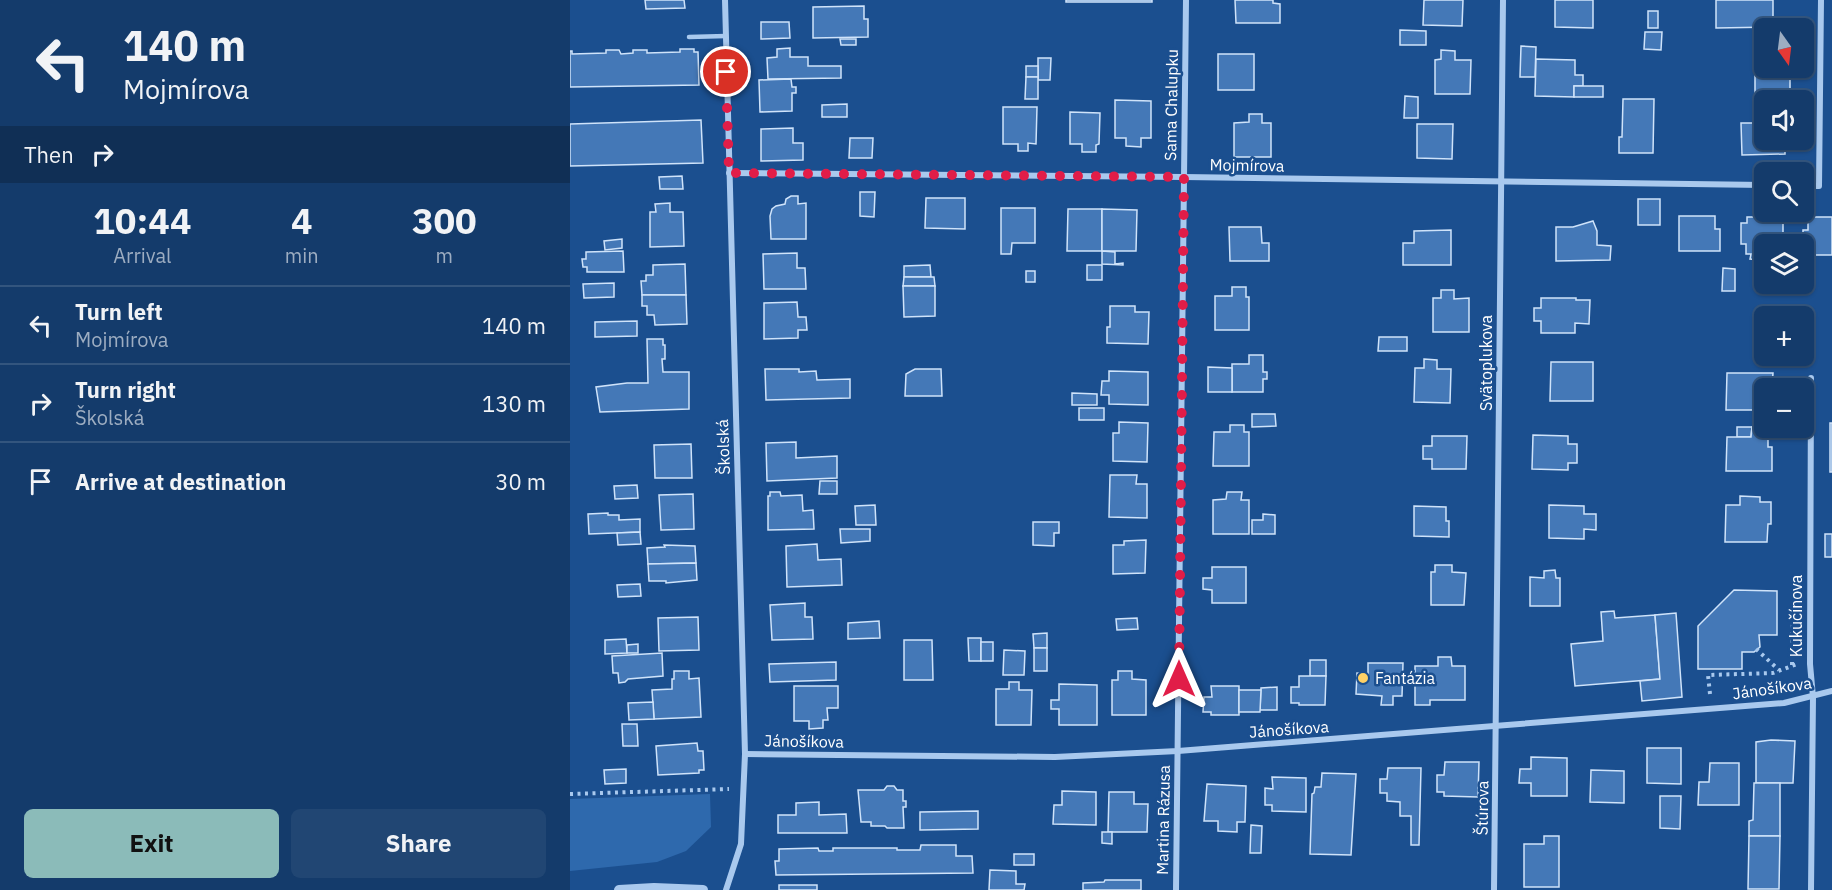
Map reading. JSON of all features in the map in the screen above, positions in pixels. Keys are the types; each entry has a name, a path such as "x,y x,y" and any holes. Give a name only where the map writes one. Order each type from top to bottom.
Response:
{"street":[{"name":"Školská","path":"725,0 745,754 741,844 726,890"},
{"name":"Sama Chalupku","path":"1178,751 1185,0"},
{"name":"Svätoplukova","path":"1496,726 1503,0"},
{"path":"1814,186 1819,186 1821,0"},
{"name":"Mojmírova","path":"729,173 1754,185"},
{"name":"Kukučínova","path":"1810,438 1810,664 1813,697 1811,890"},
{"name":"Jánošíkova","path":"745,754 1055,757 1178,751 1784,703 1832,692"},
{"name":"Štúrova","path":"1494,890 1496,726"},
{"name":"Martina Rázusa","path":"1176,890 1178,751"},
{"path":"619,890 654,888 703,890"}],"lane":[{"path":"689,37 726,36"}],"path":[{"path":"1756,649 1779,670"},
{"path":"1711,709 1708,675 1719,672 1773,673 1792,665 1810,664"},
{"path":"570,794 729,789"}],"shaded area":[{"path":"710,794 711,827 686,851 657,862 570,871 570,799"}],"building":[{"path":"645,0 684,0 685,8 646,9"},
{"path":"1066,0 1152,0 1152,2 1066,2"},
{"path":"1235,0 1273,0 1273,3 1280,4 1280,23 1236,23"},
{"path":"1424,0 1463,0 1462,26 1423,25"},
{"path":"1555,0 1593,0 1593,28 1555,27"},
{"path":"1716,0 1773,0 1773,18 1754,18 1754,27 1716,28"},
{"path":"864,6 864,19 868,19 868,37 813,38 813,7"},
{"path":"1648,11 1658,11 1658,28 1648,28"},
{"path":"761,22 789,22 790,38 761,39"},
{"path":"1400,30 1426,31 1426,45 1400,45"},
{"path":"1645,32 1662,32 1661,50 1644,49"},
{"path":"840,39 856,39 856,45 841,45"},
{"path":"1521,46 1536,47 1535,77 1520,77"},
{"path":"790,48 790,57 808,57 808,66 841,66 841,78 768,79 767,58 777,57 777,49"},
{"path":"680,49 694,49 694,52 698,52 699,85 570,87 570,51 572,54 606,53 606,50 619,50 621,54 633,53 633,50 647,50 647,53 680,52"},
{"path":"1441,50 1455,51 1455,60 1471,60 1470,94 1435,94 1435,60 1441,59"},
{"path":"1218,54 1254,54 1254,90 1218,90"},
{"path":"1038,58 1051,58 1050,80 1038,80"},
{"path":"1536,59 1575,60 1575,75 1583,75 1583,86 1574,86 1574,97 1535,96"},
{"path":"1026,66 1038,66 1038,77 1026,77"},
{"path":"1026,77 1038,77 1038,99 1025,99"},
{"path":"1755,78 1790,78 1790,90 1755,90"},
{"path":"791,79 792,87 796,87 796,93 792,93 792,111 760,112 759,80"},
{"path":"1574,86 1603,86 1603,97 1574,97"},
{"path":"1405,96 1418,97 1418,118 1404,118"},
{"path":"1623,99 1654,99 1653,153 1619,153 1619,137 1622,137"},
{"path":"1115,100 1151,101 1151,138 1141,138 1141,147 1126,146 1126,138 1115,138"},
{"path":"847,104 847,117 822,117 822,105"},
{"path":"1003,107 1037,107 1036,144 1028,143 1028,151 1018,151 1018,144 1003,144"},
{"path":"1070,112 1100,113 1099,144 1096,145 1096,152 1082,152 1082,144 1070,144"},
{"path":"1249,114 1262,114 1262,123 1271,123 1271,157 1234,157 1234,123 1249,122"},
{"path":"701,120 703,163 570,166 570,124"},
{"path":"1741,123 1754,123 1754,150 1785,150 1785,154 1742,155"},
{"path":"1417,124 1453,124 1452,159 1417,158"},
{"path":"793,128 793,143 803,143 803,160 761,161 761,129"},
{"path":"850,138 873,138 872,158 849,158"},
{"path":"682,176 683,189 660,189 659,177"},
{"path":"860,192 875,192 874,217 860,216"},
{"path":"798,196 798,204 806,203 806,239 771,239 772,209 785,204 786,199"},
{"path":"926,198 965,198 965,229 925,228"},
{"path":"1638,199 1660,199 1660,225 1638,225"},
{"path":"670,203 670,212 683,212 684,246 650,247 650,212 656,212 655,204"},
{"path":"1001,208 1035,208 1035,243 1012,243 1011,254 1001,254"},
{"path":"1068,209 1102,209 1102,251 1067,251"},
{"path":"1102,209 1137,210 1136,251 1102,251"},
{"path":"1679,216 1715,216 1715,229 1720,229 1720,251 1679,251"},
{"path":"1747,217 1754,217 1754,222 1783,222 1783,234 1754,234 1754,259 1750,259 1751,254 1746,254 1746,244 1741,244 1741,223 1747,223"},
{"path":"1814,217 1832,217 1832,255 1814,255 1814,234 1803,234 1803,230 1808,230 1808,222 1814,222"},
{"path":"1593,221 1597,231 1597,245 1611,246 1610,260 1556,261 1556,227 1573,227"},
{"path":"1229,227 1261,227 1262,243 1269,243 1269,261 1230,261"},
{"path":"1451,230 1451,265 1403,265 1403,243 1414,243 1414,231"},
{"path":"622,239 622,248 605,250 604,241"},
{"path":"623,251 624,272 587,272 587,267 583,267 582,259 586,259 586,252"},
{"path":"1102,251 1115,252 1115,264 1123,263 1123,265 1102,264"},
{"path":"797,253 797,268 805,268 806,289 764,289 763,254"},
{"path":"685,264 686,295 642,295 641,281 646,281 646,275 653,275 653,265"},
{"path":"930,265 931,277 904,277 904,266"},
{"path":"1087,265 1102,265 1102,280 1087,280"},
{"path":"1723,268 1735,269 1735,291 1722,291"},
{"path":"1026,271 1035,271 1035,282 1026,282"},
{"path":"904,277 934,277 935,286 903,286"},
{"path":"614,283 614,297 584,298 583,284"},
{"path":"903,286 935,286 935,316 904,317"},
{"path":"1232,287 1246,287 1246,297 1249,297 1249,330 1215,330 1215,296 1232,296"},
{"path":"1441,290 1454,290 1454,299 1469,298 1469,332 1433,332 1433,298 1441,298"},
{"path":"642,295 686,295 687,324 655,325 654,315 647,315 647,306 642,306"},
{"path":"1541,298 1590,300 1589,324 1575,323 1575,333 1541,333 1541,321 1534,321 1534,308 1541,308"},
{"path":"797,302 798,317 806,317 807,330 798,330 798,338 764,339 764,303"},
{"path":"1110,306 1135,306 1135,312 1149,312 1148,344 1107,343"},
{"path":"637,321 637,336 595,337 595,322"},
{"path":"1379,337 1407,337 1407,351 1378,351"},
{"path":"647,339 663,339 665,359 662,359 663,372 689,372 689,409 600,412 596,387 648,383"},
{"path":"1249,355 1263,355 1263,372 1267,372 1267,379 1263,379 1263,392 1232,392 1232,364 1249,364"},
{"path":"1424,359 1437,360 1437,369 1451,369 1450,403 1414,402 1415,368 1424,368"},
{"path":"1551,362 1593,362 1593,401 1550,401"},
{"path":"1208,367 1232,368 1232,392 1208,392"},
{"path":"765,369 816,371 817,380 850,379 850,398 766,400"},
{"path":"915,369 941,369 942,396 905,396 906,374"},
{"path":"1109,371 1148,372 1148,405 1109,404 1109,395 1101,395 1102,381 1109,381"},
{"path":"1727,373 1773,373 1773,378 1754,378 1754,410 1726,410"},
{"path":"1072,393 1097,394 1097,405 1072,405"},
{"path":"1079,408 1104,408 1104,420 1079,420"},
{"path":"1252,414 1275,414 1276,426 1252,427"},
{"path":"1119,422 1148,423 1147,462 1113,461 1113,433 1119,433"},
{"path":"1830,423 1832,423 1832,472 1830,472"},
{"path":"1230,425 1244,425 1244,432 1249,432 1249,466 1213,466 1214,432 1230,432"},
{"path":"1737,427 1752,427 1751,437 1737,437"},
{"path":"1752,427 1754,427 1754,438 1768,438 1768,447 1772,447 1772,471 1726,471 1727,437 1751,437"},
{"path":"1533,435 1568,436 1568,444 1577,444 1577,463 1568,463 1568,470 1532,469"},
{"path":"1432,436 1467,436 1466,469 1432,469 1432,459 1423,459 1423,446 1432,446"},
{"path":"796,442 796,458 837,456 837,478 767,481 766,443"},
{"path":"691,444 692,478 655,478 654,445"},
{"path":"1110,475 1137,475 1136,484 1147,484 1147,518 1109,517"},
{"path":"820,481 837,481 837,494 819,494"},
{"path":"637,485 638,498 615,499 614,486"},
{"path":"770,492 780,492 781,496 802,495 803,511 813,510 814,529 768,530"},
{"path":"1227,492 1242,492 1241,500 1249,500 1249,534 1213,534 1213,500 1226,499"},
{"path":"693,494 694,529 661,530 659,495"},
{"path":"1740,496 1760,497 1760,502 1771,502 1771,524 1768,524 1767,542 1725,542 1726,505 1740,505"},
{"path":"875,505 876,525 856,525 855,506"},
{"path":"1549,505 1584,506 1584,514 1596,514 1596,530 1584,529 1584,539 1549,538"},
{"path":"1414,506 1446,507 1449,537 1414,536"},
{"path":"608,513 608,515 619,515 619,520 640,519 640,532 589,534 588,514"},
{"path":"1263,514 1275,515 1275,534 1252,534 1252,520 1263,520"},
{"path":"1033,522 1059,522 1059,533 1054,533 1054,546 1033,545"},
{"path":"840,529 870,529 870,541 841,543"},
{"path":"640,532 641,544 618,545 617,533"},
{"path":"1825,534 1832,534 1832,557 1825,557"},
{"path":"1146,540 1145,573 1113,574 1113,545 1124,545 1124,541"},
{"path":"817,544 818,560 841,559 842,585 787,587 786,546"},
{"path":"664,545 695,546 696,563 648,564 647,548 665,547"},
{"path":"696,563 697,580 666,583 666,581 649,581 648,564"},
{"path":"1435,565 1452,565 1452,572 1466,573 1464,605 1431,605 1431,572 1435,572"},
{"path":"1212,567 1246,567 1246,603 1212,603 1212,590 1203,589 1203,578 1212,578"},
{"path":"1555,570 1556,578 1560,578 1560,606 1530,606 1530,577 1544,578 1544,571"},
{"path":"640,584 641,596 618,597 617,585"},
{"path":"1734,590 1777,591 1777,635 1759,635 1760,647 1754,652 1742,652 1742,669 1698,669 1698,626"},
{"path":"805,603 805,617 812,617 813,639 772,640 770,605"},
{"path":"1614,611 1615,618 1655,615 1660,679 1575,686 1571,644 1603,641 1601,612"},
{"path":"1676,613 1682,697 1642,701 1640,681 1660,679 1655,615"},
{"path":"698,617 699,650 659,651 658,618"},
{"path":"1137,618 1138,629 1117,630 1116,619"},
{"path":"879,621 880,638 848,639 848,623"},
{"path":"1047,633 1047,648 1034,648 1033,634"},
{"path":"968,638 981,638 981,661 969,661"},
{"path":"626,639 627,653 605,654 605,640"},
{"path":"904,640 932,640 933,680 904,680"},
{"path":"981,642 993,642 993,661 981,661"},
{"path":"638,644 638,653 627,653 627,645"},
{"path":"1034,648 1047,648 1047,671 1034,671"},
{"path":"1004,650 1025,651 1024,675 1003,675"},
{"path":"662,653 663,676 628,679 619,683 618,673 613,673 612,656"},
{"path":"1438,657 1451,657 1452,666 1465,666 1465,700 1430,700 1430,705 1415,705 1415,666 1438,666"},
{"path":"1310,660 1326,660 1326,676 1310,676"},
{"path":"836,662 836,680 770,682 769,664"},
{"path":"1368,663 1403,663 1402,696 1393,696 1393,705 1381,705 1382,696 1356,694 1357,673 1368,674"},
{"path":"674,671 689,671 689,679 699,678 701,717 654,719 652,690 672,689"},
{"path":"1118,671 1132,671 1132,679 1146,680 1146,715 1112,715 1112,680 1118,680"},
{"path":"1299,676 1326,676 1325,705 1291,703 1291,687 1299,687"},
{"path":"1009,682 1019,682 1019,690 1032,690 1031,725 996,725 996,689 1009,689"},
{"path":"1059,684 1097,685 1097,725 1059,725 1059,709 1051,709 1051,700 1059,700"},
{"path":"794,686 838,686 838,708 827,708 828,720 823,720 823,728 809,729 809,721 794,721"},
{"path":"1211,686 1239,686 1239,715 1211,715 1211,712 1203,712 1204,697 1212,697"},
{"path":"1277,687 1277,710 1260,710 1261,688"},
{"path":"1239,690 1261,690 1260,712 1239,712"},
{"path":"653,702 654,719 629,720 628,703"},
{"path":"622,724 637,724 638,746 623,746"},
{"path":"1795,741 1793,783 1756,783 1756,742"},
{"path":"697,743 698,751 703,751 704,770 699,770 699,773 658,775 656,746"},
{"path":"1647,748 1681,748 1681,784 1647,783"},
{"path":"1531,757 1567,758 1567,796 1531,796 1531,783 1519,783 1520,769 1531,769"},
{"path":"1445,762 1479,762 1478,797 1444,796 1444,792 1437,792 1437,775 1444,775"},
{"path":"1710,763 1739,763 1739,805 1698,805 1699,782 1709,782"},
{"path":"1388,768 1421,768 1419,845 1411,845 1411,816 1400,816 1400,802 1387,801 1387,793 1380,793 1380,779 1387,779"},
{"path":"626,769 626,783 605,784 604,770"},
{"path":"1591,770 1624,771 1624,803 1590,802"},
{"path":"1322,773 1356,774 1351,855 1310,854 1312,794 1315,787 1321,787"},
{"path":"1272,777 1306,778 1306,812 1272,811 1272,805 1265,805 1265,788 1273,789"},
{"path":"1754,783 1780,783 1780,836 1749,836 1749,821 1753,820"},
{"path":"1207,784 1246,786 1245,822 1237,822 1237,832 1218,831 1218,821 1204,821"},
{"path":"887,786 903,790 903,801 906,801 906,807 903,807 904,828 871,826 871,822 861,822 858,790 884,790"},
{"path":"1062,791 1096,792 1096,825 1053,824 1054,805 1062,805"},
{"path":"1109,792 1134,792 1134,804 1148,804 1147,832 1108,832"},
{"path":"1660,796 1681,796 1680,829 1660,828"},
{"path":"819,802 819,815 846,814 847,833 778,833 778,815 796,815 796,803"},
{"path":"978,811 978,829 920,830 920,812"},
{"path":"1251,825 1262,826 1261,853 1250,853"},
{"path":"1102,832 1112,832 1112,844 1102,843"},
{"path":"1544,836 1559,836 1559,887 1524,887 1524,844 1544,844"},
{"path":"1749,836 1780,836 1779,889 1748,889"},
{"path":"921,845 956,845 956,856 972,856 973,873 776,875 775,861 779,861 779,849 818,848 819,851 833,851 833,848 897,848 897,850 920,850"},
{"path":"1014,854 1034,854 1034,865 1014,865"},
{"path":"990,870 1016,871 1016,884 1025,884 1024,890 989,890"},
{"path":"1105,880 1141,880 1141,890 1083,890 1083,883 1104,882"},
{"path":"779,885 817,885 817,890 779,890"}],"place":[{"name":"Fantázia","path":"1363,678"}],"route":[{"path":"726,72 729,173 1184,177 1179,679"}]}
